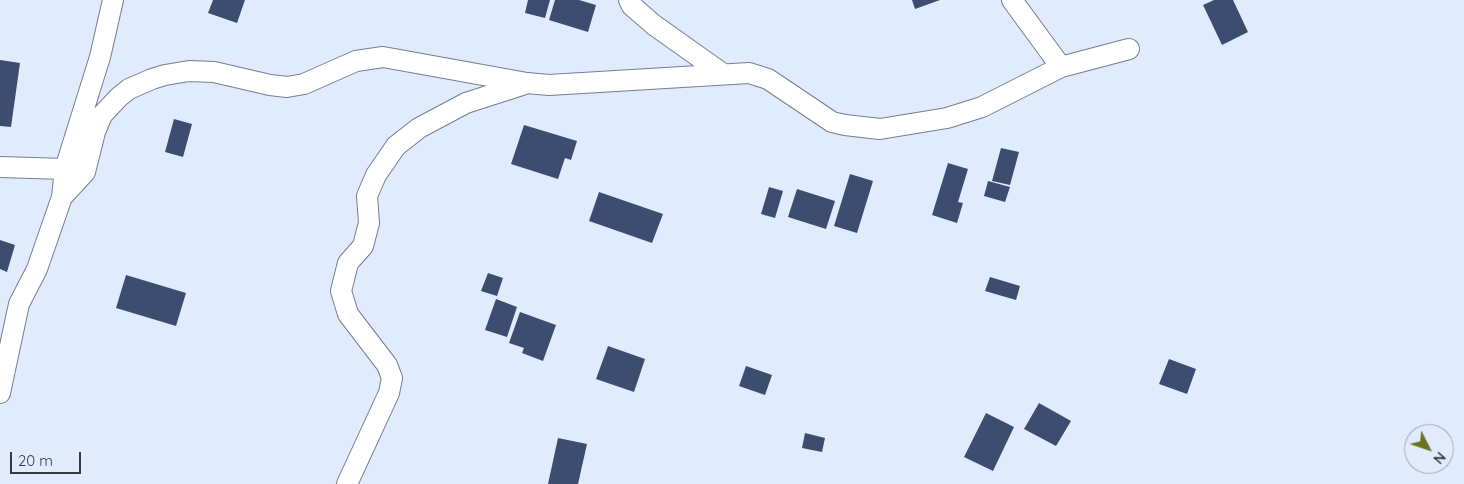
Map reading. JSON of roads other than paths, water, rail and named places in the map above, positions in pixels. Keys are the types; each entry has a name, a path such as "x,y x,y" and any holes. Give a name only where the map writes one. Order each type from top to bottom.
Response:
{"street":[{"path":"0,393 19,304 37,269 62,198 65,168 100,57 113,0"},
{"path":"629,0 632,6 654,24 723,74"},
{"path":"1012,0 1061,67"},
{"path":"62,198 85,172 95,132 102,116 129,89 165,75 189,71 208,71 287,87 304,84 356,61 383,57 528,84 549,85 749,73 768,79 832,122 880,129 947,118 982,107 1061,67 1128,49"},
{"path":"347,484 389,393 392,378 386,364 348,314 341,291 348,264 363,246 369,223 367,196 376,175 396,146 419,128 466,103 528,84"},
{"path":"0,167 65,168"}]}
